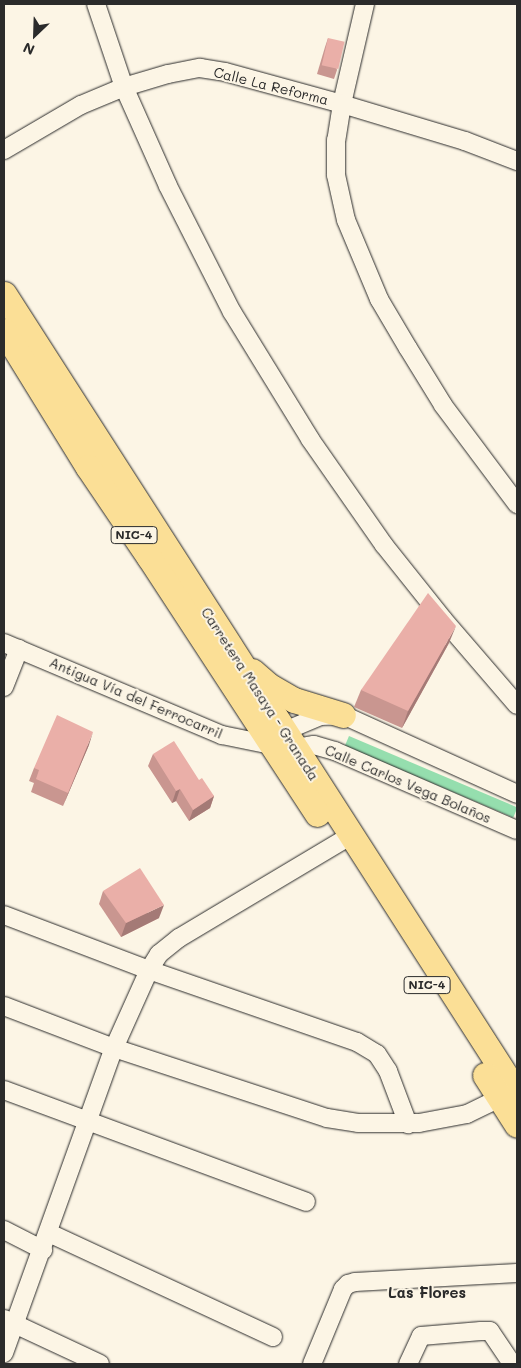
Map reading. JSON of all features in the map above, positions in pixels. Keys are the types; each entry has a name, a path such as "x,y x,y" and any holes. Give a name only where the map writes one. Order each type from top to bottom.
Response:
{"highway":[{"name":"Carretera Masaya - Granada","path":"4,294 235,657 343,840 509,1095 517,1125"},
{"name":"Carretera Masaya - Granada","path":"4,331 88,467 150,557 284,742"},
{"path":"235,657 268,685 294,700 343,716"}],"street":[{"path":"96,4 124,87 168,186 232,312 310,439 384,545 449,626 517,705"},
{"path":"365,4 342,104 336,140 336,175 346,220 364,267 379,299 443,405 517,504"},
{"name":"Calle La Reforma","path":"4,150 82,105 124,87 168,74 200,68 225,72 342,104 465,141 517,161"},
{"path":"4,687 11,646"},
{"name":"Antigua Vía del Ferrocarril","path":"11,646 222,735 284,742"},
{"path":"284,742 320,716 343,716 517,794"},
{"name":"Calle Carlos Vega Bolaños","path":"284,742 314,745 335,750 517,830"},
{"path":"4,1353 9,1321 43,1250 114,1048 149,970 159,954 179,938 343,840"},
{"path":"4,915 149,970 358,1042 377,1054 388,1071 408,1124"},
{"path":"4,1006 114,1048 327,1118 358,1123 408,1124 467,1114 509,1095"},
{"path":"4,1090 306,1202"},
{"path":"4,1230 43,1250"},
{"path":"49,1233 273,1338"},
{"path":"312,1364 343,1289 348,1284 355,1282 517,1273"},
{"path":"9,1321 100,1364"},
{"path":"408,1364 421,1336 481,1331 490,1332 512,1364"}],"green space":[{"path":"349,736 517,807 513,818 345,746"}],"building":[{"path":"328,38 345,42 338,69 322,65"},
{"path":"428,593 456,626 408,711 361,690"},
{"path":"57,715 93,732 68,793 36,779 39,770 34,768"},
{"path":"174,741 199,780 202,778 214,796 193,810 180,789 176,791 153,754"},
{"path":"140,868 164,905 126,923 103,891"}],"district":[{"name":"Las Flores","path":"427,1293"}]}
